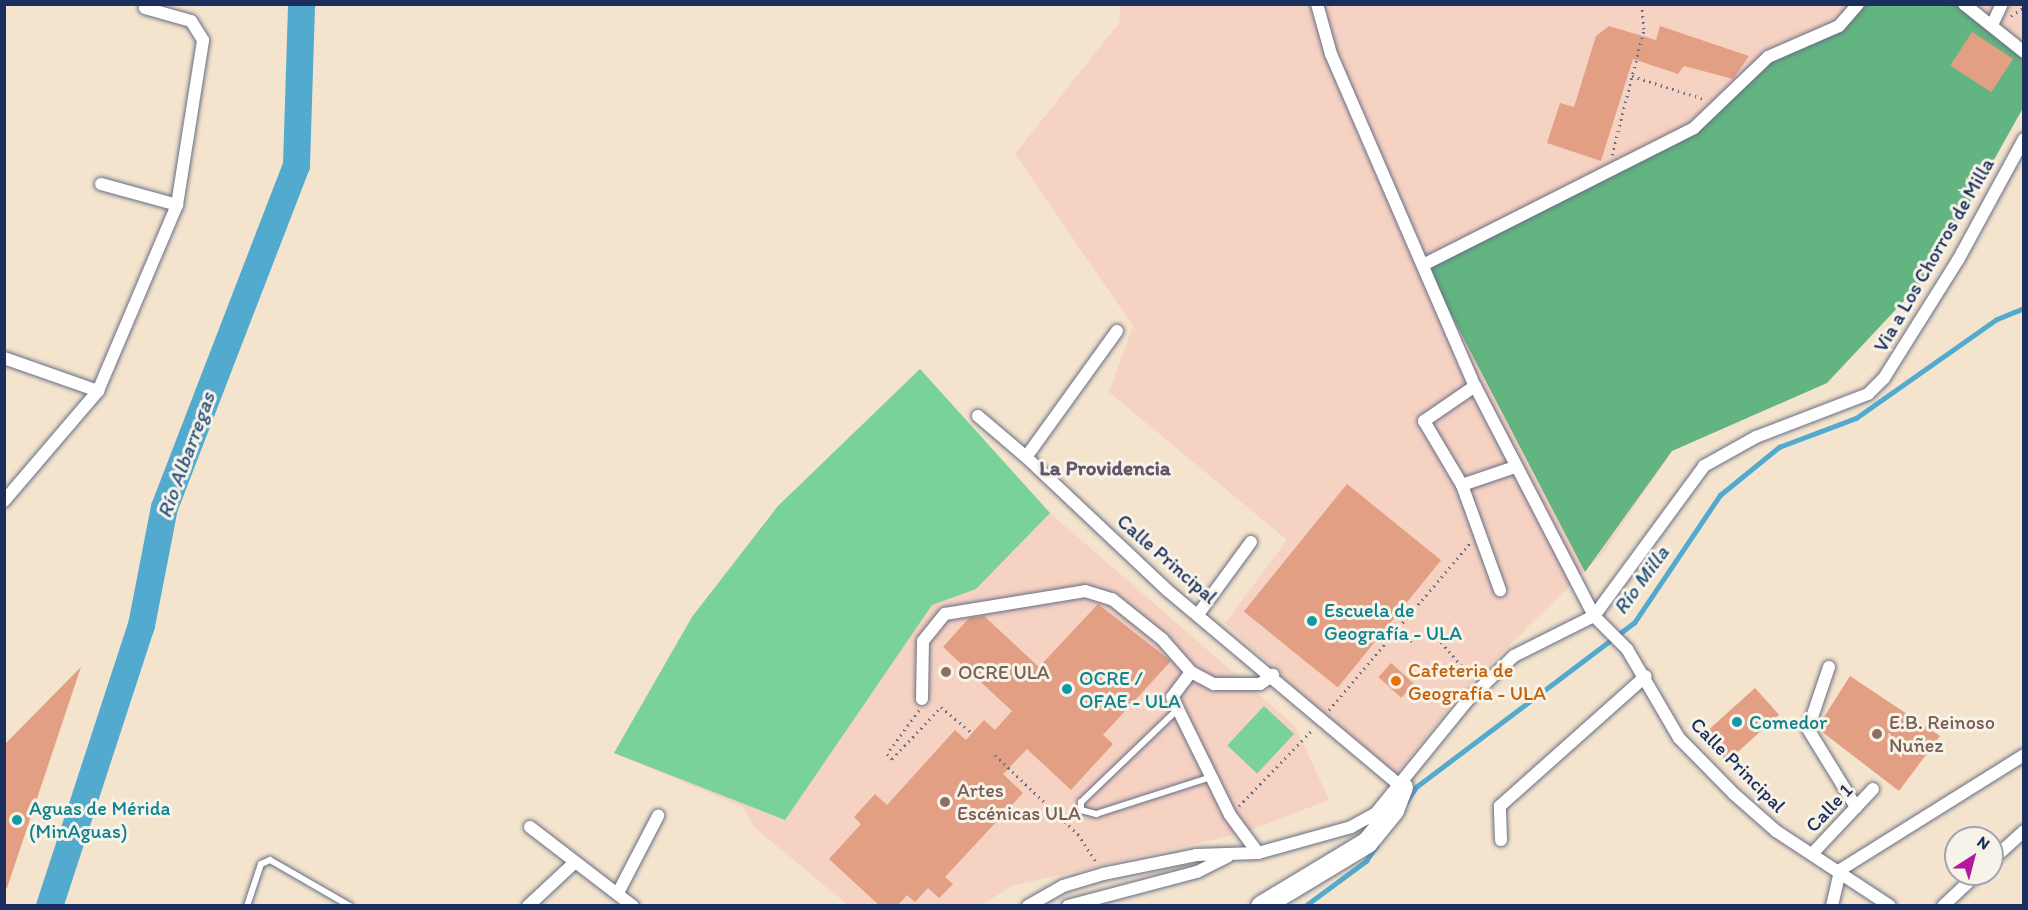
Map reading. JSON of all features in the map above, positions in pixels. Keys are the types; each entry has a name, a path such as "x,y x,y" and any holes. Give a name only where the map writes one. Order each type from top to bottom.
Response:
{"highway":[{"path":"1261,906 1367,842 1393,810 1402,787"}],"street":[{"name":"Calle Principal","path":"1317,4 1331,54 1425,264 1475,387 1594,616 1627,649 1646,676 1679,738 1776,831 1840,870 1890,906"},
{"path":"1425,264 1694,128 1768,57 1839,26 1858,4"},
{"path":"1964,4 1993,23 2024,52"},
{"path":"1993,23 2002,4"},
{"path":"4,501 98,391 177,205 203,40 190,21 145,8"},
{"name":"Via a Los Chorros de Milla","path":"1028,906 1063,886 1104,874 1196,855 1229,856 1258,853 1351,826 1376,813 1402,787 1479,690 1514,656 1594,616 1704,466 1756,437 1868,394 1884,378 1958,260 2024,140"},
{"path":"101,184 177,205"},
{"path":"1026,457 1117,331"},
{"path":"4,358 98,391"},
{"path":"1475,387 1424,421 1462,485 1500,590"},
{"name":"Calle Principal","path":"978,417 1026,457 1167,590 1199,613 1273,675 1402,787"},
{"path":"1462,485 1515,467"},
{"path":"1199,613 1251,542"},
{"path":"922,699 923,641 945,614 1085,591 1112,599 1162,639 1191,672 1234,686 1260,684 1273,675"},
{"path":"1829,667 1808,729 1856,807"},
{"path":"1191,672 1173,693 1177,710 1230,815 1258,853"},
{"path":"1501,840 1500,806 1646,676"},
{"path":"1832,906 1840,870 2024,754"},
{"name":"Calle 1","path":"1812,854 1873,789"},
{"path":"619,891 658,816"},
{"path":"530,827 575,862 619,891 633,906"},
{"path":"2004,849 2024,831"},
{"name":"Via a Los Chorros de Milla","path":"1068,906 1197,872 1229,856"},
{"path":"528,906 575,862"},
{"path":"1943,906 1964,886"}],"lane":[{"path":"1177,710 1081,802 1081,810 1096,814 1212,776"},
{"path":"247,906 261,864 270,860 350,906"}],"path":[{"path":"1610,162 1644,29 1642,4"},
{"path":"1230,815 1323,718 1473,539"},
{"path":"1393,634 1410,641 1425,634 1441,642 1479,690"},
{"path":"922,699 916,718 887,754 892,759 941,707 972,733"},
{"path":"994,755 1078,834 1104,874"}],"shaded area":[{"path":"1121,5 2023,5 2023,106 1827,383 1672,451 1605,551 1463,691 1393,778 1225,623 1287,540 1109,392 1133,326 1015,154 1119,23"},
{"name":"OCRE ULA","path":"920,369 1050,513 1296,727 1329,800 1242,833 1012,886 982,905 848,905 755,828 743,807 614,753 692,617 778,506"}],"green space":[{"path":"1861,5 1971,5 2023,53 2023,108 1931,272 1827,383 1672,451 1585,572 1425,264 1694,128 1768,57 1840,32"},
{"path":"920,369 1050,513 976,589 932,605 785,820 614,753 692,617 778,506"},
{"path":"1264,706 1294,734 1257,773 1227,745"}],"building":[{"path":"1609,26 1656,40 1660,26 1749,56 1733,79 1684,66 1678,74 1633,59 1601,161 1547,143 1560,103 1574,107 1596,36"},
{"path":"1972,32 2013,59 1991,92 1950,66"},
{"path":"1347,484 1441,560 1338,688 1244,611"},
{"path":"1098,604 1171,661 1103,735 1113,744 1071,790 1027,749 1003,774 1023,793 945,877 953,884 939,898 928,888 915,902 907,895 897,906 880,906 829,859 861,824 854,817 875,794 887,805 955,730 966,740 984,720 995,730 1012,711 943,647 969,618 984,616 1039,667"},
{"name":"Cafeteria de Geografía - ULA","path":"1391,663 1414,684 1401,698 1378,677"},
{"name":"Aguas de Mérida (MinAguas)","path":"81,667 7,888 4,888 4,745"},
{"name":"E.B. Reinoso Nuñez","path":"1850,676 1940,736 1899,791 1817,728"},
{"name":"Comedor","path":"1755,688 1779,715 1727,762 1703,735"}],"waterway":[{"name":"Río Albarregas","path":"49,906 141,625 164,507 296,165 301,4"},
{"name":"Río Milla","path":"1406,802 1416,787 1634,623 1720,495 1779,447 1856,418 1997,319 2024,308"},
{"name":"Río Milla","path":"1305,906 1366,861 1376,846"}],"place":[{"name":"Escuela de Geografía - ULA","path":"1312,621"},
{"name":"OCRE ULA","path":"946,672"},
{"name":"Cafeteria de Geografía - ULA","path":"1396,681"},
{"name":"OCRE / OFAE - ULA","path":"1067,689"},
{"name":"Comedor","path":"1737,722"},
{"name":"E.B. Reinoso Nuñez","path":"1877,734"},
{"name":"Artes Escénicas ULA","path":"945,802"},
{"name":"Aguas de Mérida (MinAguas)","path":"17,820"}],"district":[{"name":"La Providencia","path":"1105,468"}]}
